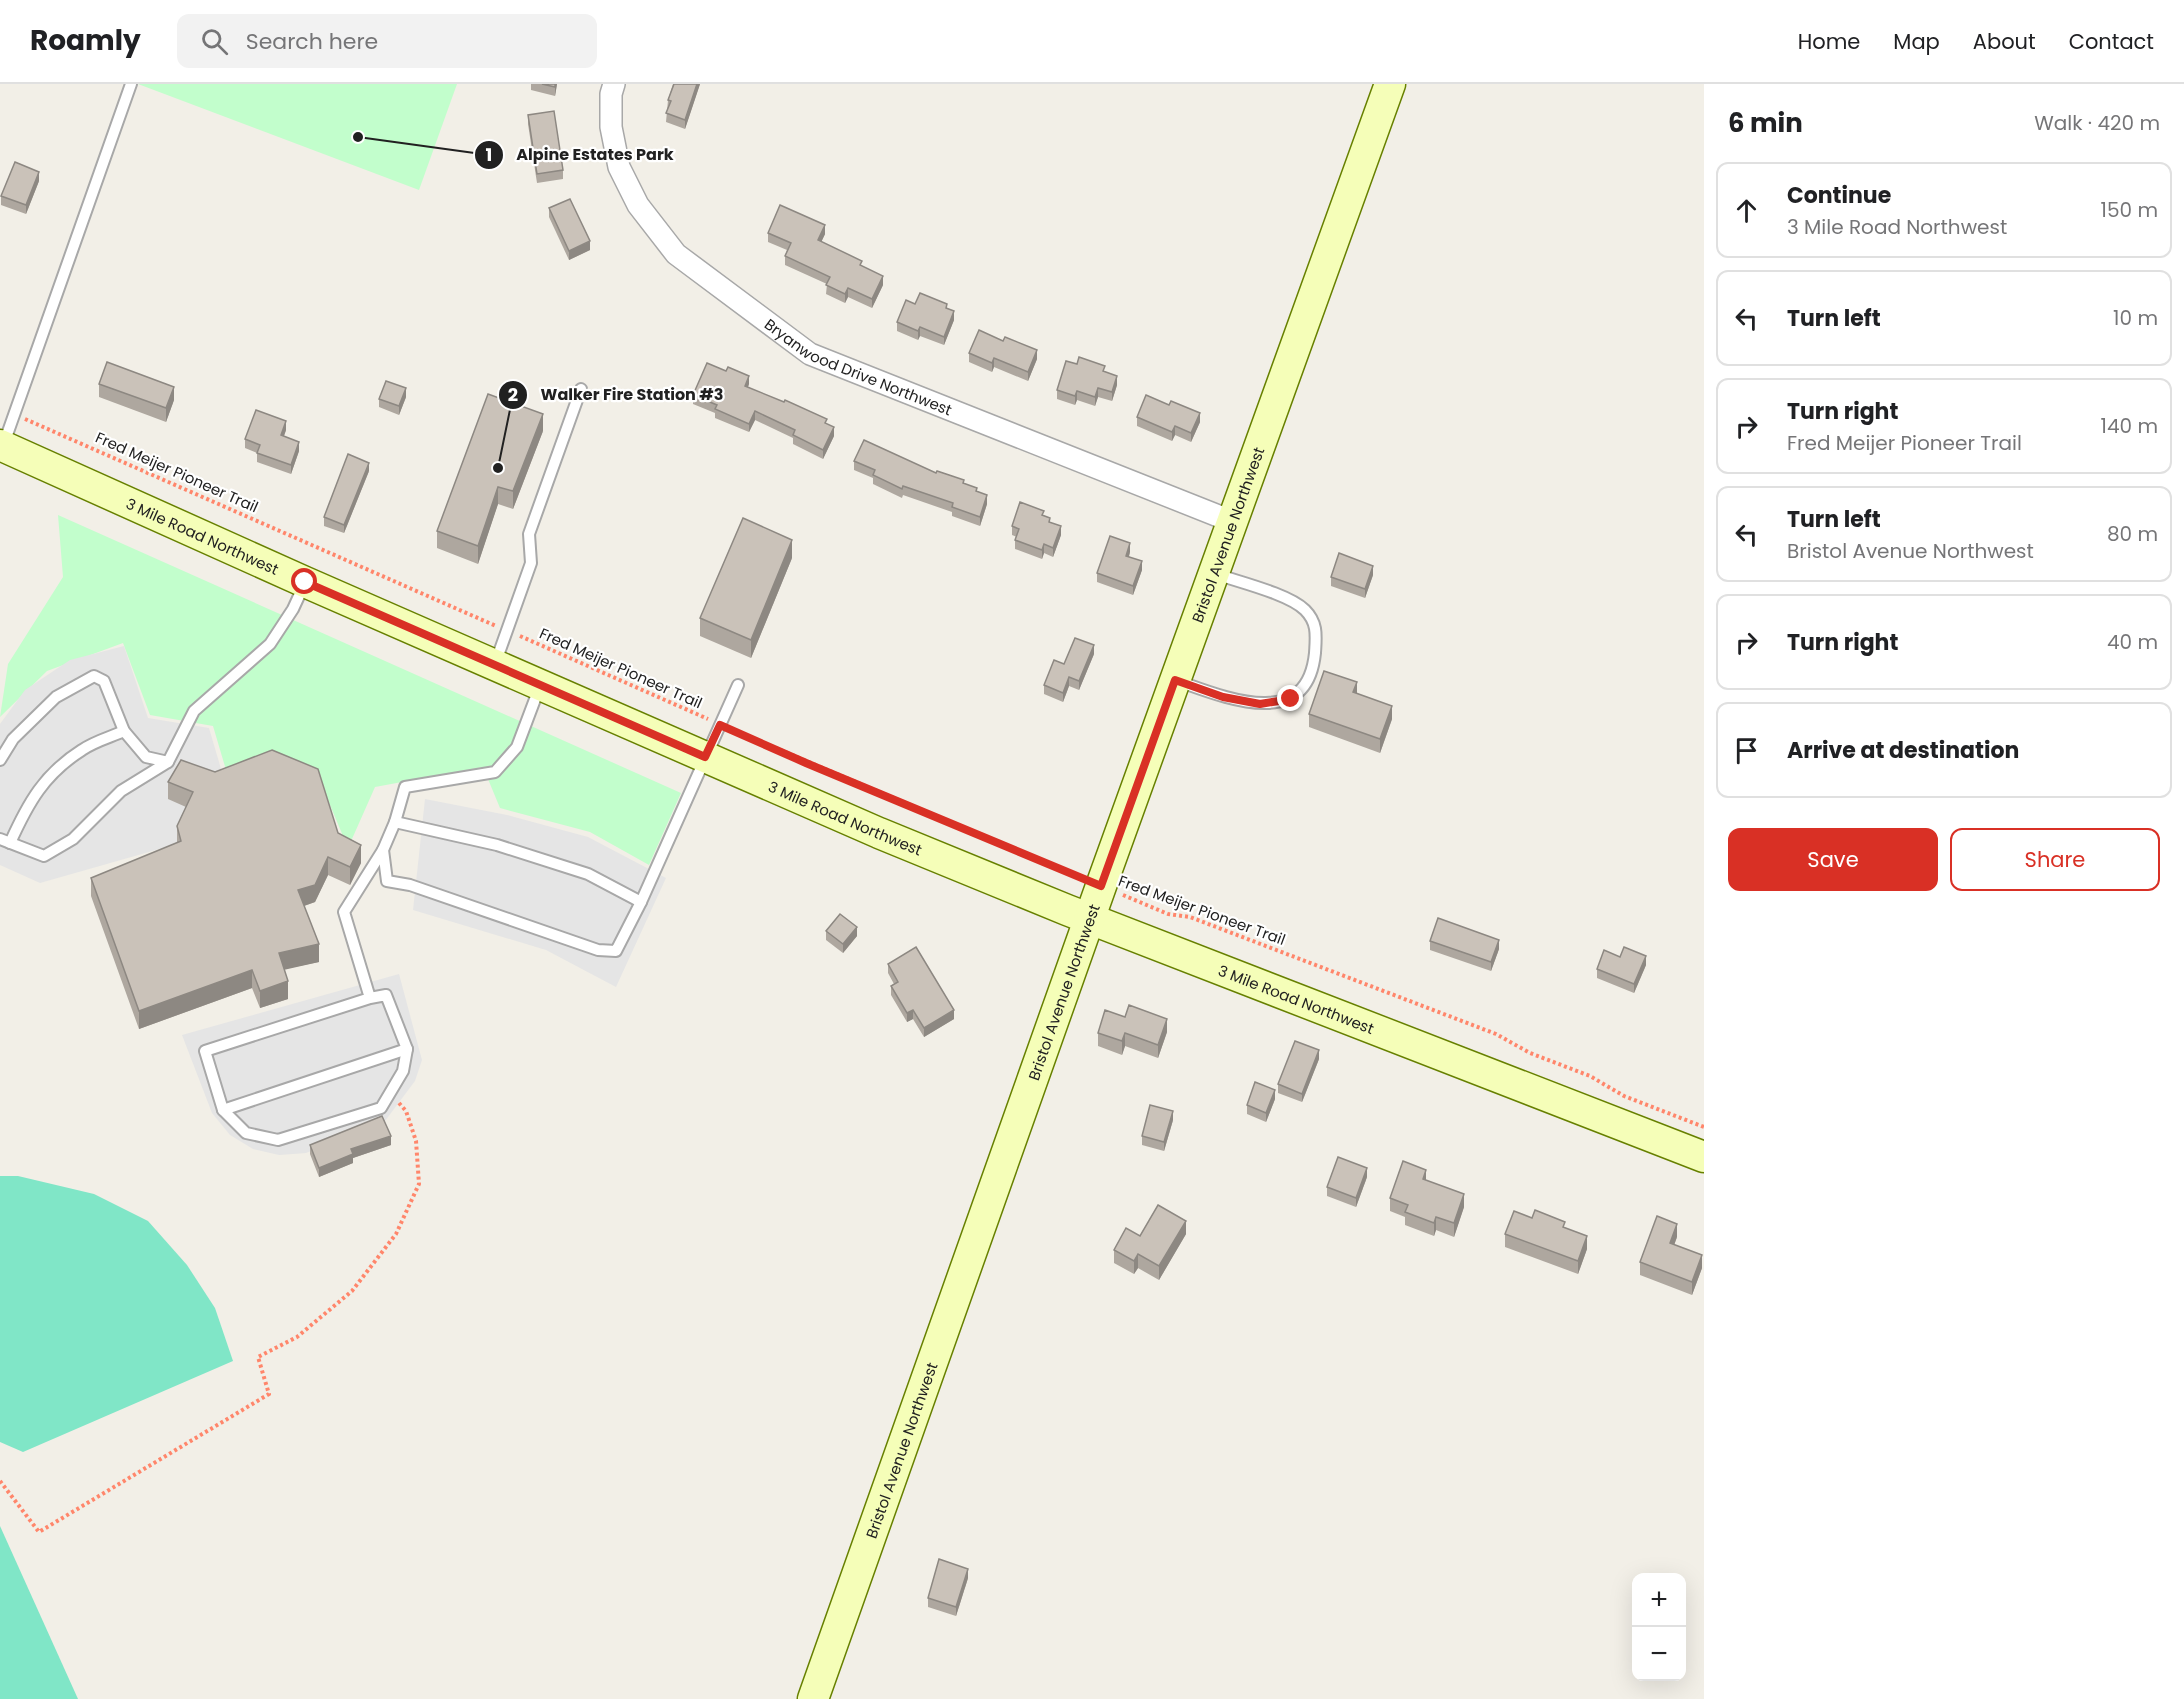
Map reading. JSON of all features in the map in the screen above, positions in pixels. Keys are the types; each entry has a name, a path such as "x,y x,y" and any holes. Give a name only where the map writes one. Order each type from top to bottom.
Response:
{"main road":[{"name":"Bristol Avenue Northwest","path":"813,1699 1231,521 1390,84"},
{"name":"3 Mile Road Northwest","path":"2,445 540,686 879,833 1090,919 1704,1157"}],"street":[{"name":"Bryanwood Drive Northwest","path":"614,84 611,127 619,167 638,205 676,254 810,354 1231,521"}],"lane":[{"path":"2,445 131,84"},
{"path":"494,664 531,563 530,534 581,389"},
{"path":"1175,680 1223,697 1260,704 1291,699 1308,682 1314,660 1317,632 1313,619 1304,609 1291,601 1213,573"},
{"path":"124,731 83,749 45,780 5,841 44,856 73,839 121,791 168,762 194,711 270,644 293,609 305,582"},
{"path":"0,760 13,739 56,697 94,676 105,681 124,731 146,757 168,762"},
{"path":"384,850 387,881 410,885 598,950 616,951 641,903 738,685"},
{"path":"370,998 344,912 384,850 405,788 495,772 517,747 540,686"},
{"path":"395,822 497,845 588,874 641,903"},
{"path":"386,995 407,1049 403,1071 381,1108 278,1140 246,1134 223,1110 205,1051 370,998 386,995"},
{"path":"223,1110 407,1049"}],"path":[{"name":"Fred Meijer Pioneer Trail","path":"14,414 806,763 1168,914 1190,917 1496,1034 1530,1053 1590,1076 1623,1096 1704,1127"},
{"path":"0,1481 39,1532 269,1394 258,1358 297,1337 352,1291 396,1234 419,1184 416,1142 406,1111 390,1094"}],"green space":[{"path":"138,84 457,84 419,190"},
{"path":"58,515 681,793 649,865 590,832 500,808 483,767 375,787 348,848 320,781 229,780 213,726 150,715 123,643 47,671 0,717 8,664 63,577"},
{"path":"0,1176 18,1176 94,1194 148,1221 187,1265 215,1308 233,1361 23,1452 0,1442"},
{"path":"0,1526 78,1699 0,1699"}],"shaded area":[{"path":"124,646 148,718 209,728 226,786 193,810 177,844 40,883 0,865 0,724 25,690 70,660"},
{"path":"425,799 507,815 588,837 666,878 616,987 546,950 413,910"},
{"path":"399,974 422,1060 415,1081 385,1121 306,1153 279,1155 253,1149 230,1135 212,1113 182,1035"}],"building":[{"path":"674,84 697,84 685,120 666,113"},
{"path":"554,111 563,170 537,174 528,115"},
{"path":"15,162 39,172 26,205 1,196"},
{"path":"570,199 590,241 569,251 549,208"},
{"path":"780,205 825,225 818,240 862,261 860,265 883,276 872,299 848,288 845,294 826,285 830,277 785,256 791,243 768,233"},
{"path":"920,293 947,304 946,308 954,311 944,337 920,327 918,331 897,322 906,300 915,304"},
{"path":"979,330 1003,341 1005,337 1037,350 1028,372 994,358 992,363 969,353"},
{"path":"1079,357 1105,366 1103,371 1117,376 1112,392 1098,388 1095,397 1077,391 1075,396 1057,390 1066,361 1077,364"},
{"path":"107,362 174,387 166,408 99,384"},
{"path":"707,363 726,371 728,367 749,376 745,386 784,402 785,400 827,419 825,423 834,427 823,450 793,435 795,430 755,411 749,424 715,409 717,405 693,395"},
{"path":"386,381 406,388 399,406 379,399"},
{"path":"488,394 543,414 513,491 498,487 478,546 437,531"},
{"path":"1146,395 1169,405 1171,401 1200,413 1191,433 1175,426 1172,432 1137,417"},
{"path":"256,410 286,421 281,435 299,442 291,465 257,453 260,445 245,439"},
{"path":"864,440 936,473 937,471 964,480 963,483 977,488 976,491 987,495 980,517 952,507 953,503 903,486 902,489 873,475 875,470 854,461"},
{"path":"348,454 369,463 344,525 324,517"},
{"path":"1020,502 1044,511 1042,515 1050,518 1049,522 1061,526 1053,548 1044,544 1042,550 1015,540 1019,529 1012,526"},
{"path":"743,518 792,540 751,640 700,618"},
{"path":"1110,536 1130,543 1126,556 1142,561 1133,586 1097,573"},
{"path":"1339,553 1373,566 1365,589 1331,577"},
{"path":"1075,638 1094,645 1079,681 1069,677 1063,693 1044,685 1054,660 1064,664"},
{"path":"1324,671 1357,682 1353,692 1392,706 1380,739 1309,714"},
{"path":"272,750 318,769 338,833 361,845 350,867 328,857 315,885 298,890 319,944 279,953 288,981 260,991 252,970 139,1011 91,878 181,841 177,826 193,792 168,782 181,760 215,772"},
{"path":"840,914 857,927 843,944 826,931"},
{"path":"1438,918 1499,940 1491,962 1430,941"},
{"path":"916,947 954,1010 924,1028 913,1010 907,1013 891,986 898,982 888,964"},
{"path":"1624,947 1646,956 1634,984 1597,969 1604,950 1620,957"},
{"path":"1129,1005 1167,1019 1158,1045 1125,1033 1122,1041 1098,1033 1105,1010 1125,1017"},
{"path":"1295,1041 1319,1050 1302,1094 1278,1084"},
{"path":"1255,1082 1275,1090 1266,1113 1247,1105"},
{"path":"1150,1105 1173,1111 1164,1142 1142,1136"},
{"path":"382,1116 391,1136 351,1149 353,1154 319,1168 310,1145"},
{"path":"1338,1157 1367,1168 1356,1198 1327,1187"},
{"path":"1403,1161 1426,1170 1423,1179 1464,1194 1454,1223 1436,1217 1434,1223 1405,1212 1408,1205 1390,1198"},
{"path":"1158,1205 1186,1221 1159,1266 1138,1254 1134,1261 1114,1250 1126,1228 1140,1236"},
{"path":"1535,1210 1565,1222 1563,1227 1587,1236 1578,1261 1505,1234 1514,1211 1532,1218"},
{"path":"1657,1216 1677,1224 1670,1243 1702,1255 1692,1282 1640,1262"},
{"path":"939,1559 968,1569 956,1607 928,1598"}],"place":[{"name":"Alpine Estates Park","path":"358,137"},
{"name":"Walker Fire Station #3","path":"498,468"}],"route":[{"path":"305,582 705,757 720,725 1101,886 1175,680 1223,697 1260,704 1291,699"}]}
